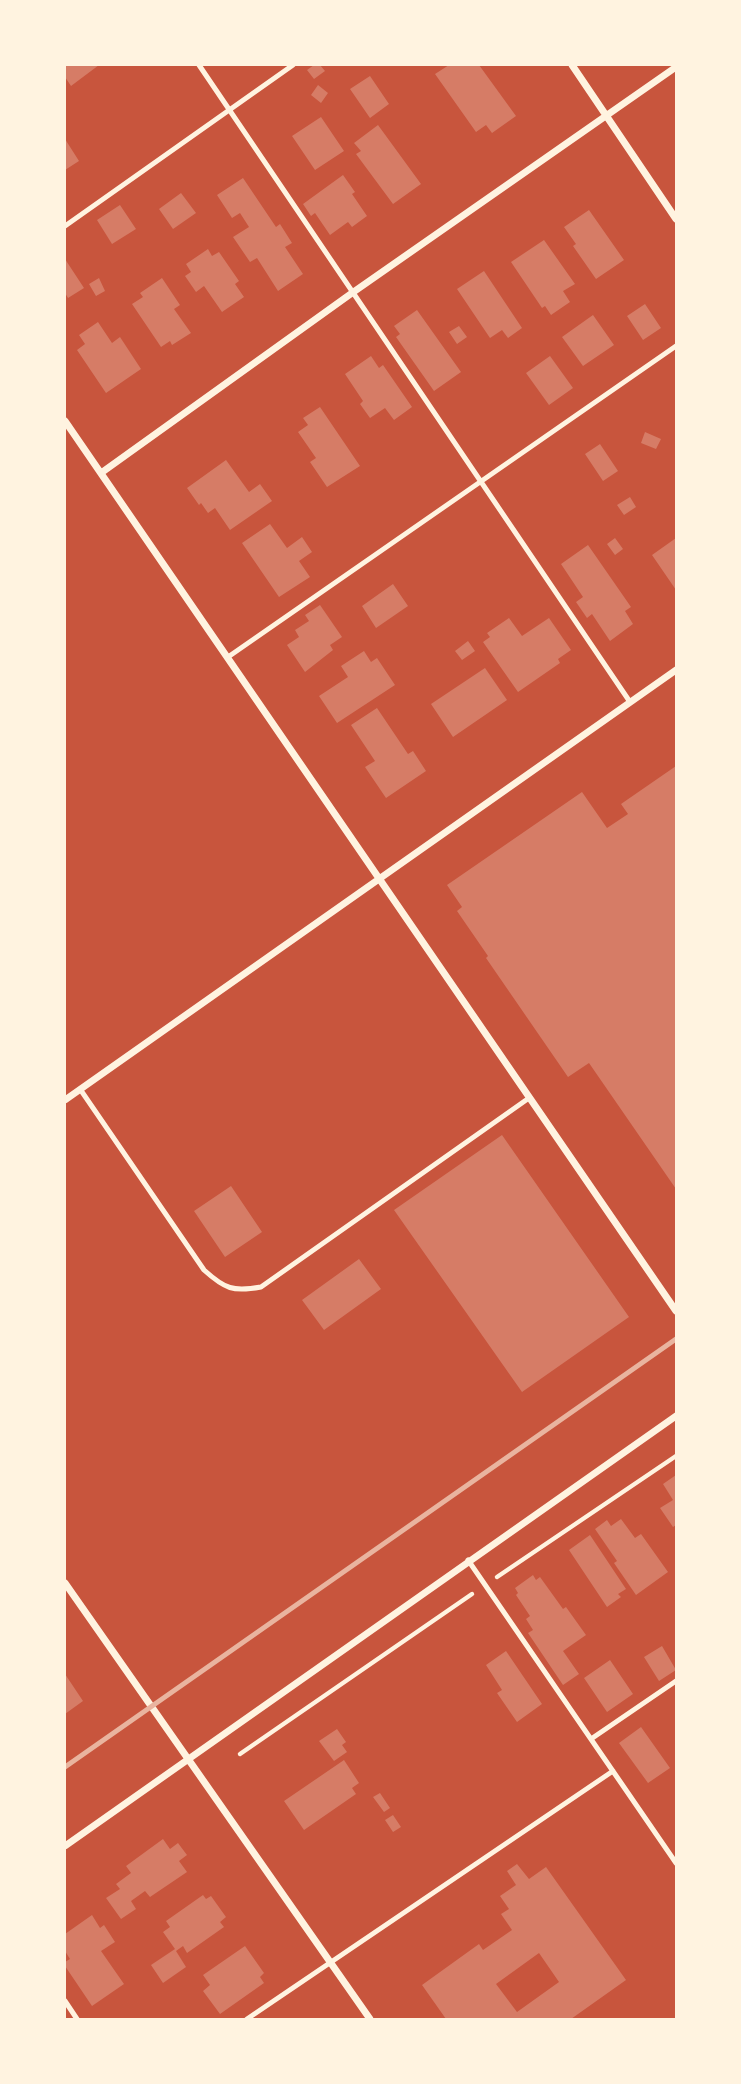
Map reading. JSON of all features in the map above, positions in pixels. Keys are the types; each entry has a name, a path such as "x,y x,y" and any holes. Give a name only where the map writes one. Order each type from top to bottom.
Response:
{"street":[{"path":"572,65 676,219"},
{"path":"101,473 352,293 676,67"},
{"path":"65,421 676,1311"},
{"path":"65,1100 676,670"},
{"path":"65,1846 676,1416"},
{"path":"65,1583 370,2019"}],"lane":[{"path":"199,65 630,702"},
{"path":"65,226 293,65"},
{"path":"228,657 676,346"},
{"path":"80,1089 204,1270 221,1285 240,1291 261,1287 529,1098"},
{"path":"468,1560 676,1863"},
{"path":"591,1739 676,1681"},
{"path":"247,2019 613,1771"},
{"path":"65,2001 77,2019"}],"path":[{"path":"240,1754 676,1456"}],"building":[{"path":"65,65 99,65 71,86 65,77"},
{"path":"314,65 320,65 325,71 314,79 307,70"},
{"path":"449,65 479,65 516,116 492,133 486,125 476,132 435,74"},
{"path":"370,76 389,104 370,118 350,89"},
{"path":"318,85 328,93 321,103 311,95"},
{"path":"321,117 344,151 315,170 292,136"},
{"path":"378,125 421,184 393,204 356,154 361,151 354,143"},
{"path":"65,139 79,161 65,170"},
{"path":"343,175 367,216 352,227 348,222 330,235 315,213 311,216 303,204"},
{"path":"243,178 276,227 280,224 292,243 285,247 303,274 278,291 257,258 250,262 233,237 249,227 240,213 232,218 217,195"},
{"path":"181,193 196,213 173,229 159,209"},
{"path":"120,205 136,229 112,244 97,220"},
{"path":"589,210 624,260 596,279 573,246 576,244 564,227"},
{"path":"544,240 575,284 563,291 570,302 551,315 545,306 542,308 511,262"},
{"path":"208,249 212,256 219,252 239,281 235,284 244,297 222,312 204,286 196,292 185,276 191,272 186,264"},
{"path":"65,259 84,288 68,298 65,293"},
{"path":"484,271 522,328 508,338 502,330 490,338 457,289"},
{"path":"99,278 105,291 96,296 89,284"},
{"path":"162,278 180,305 174,309 191,333 172,345 170,341 161,347 132,304 143,297 140,293"},
{"path":"645,304 661,328 643,340 627,316"},
{"path":"417,310 461,372 434,391 396,337 400,334 394,326"},
{"path":"593,315 614,345 583,366 562,337"},
{"path":"98,322 112,343 120,337 141,369 106,393 77,350 85,344 79,335"},
{"path":"459,326 467,337 457,344 449,332"},
{"path":"371,356 379,368 383,365 412,407 394,420 385,408 370,418 360,404 363,401 345,374"},
{"path":"550,356 573,388 549,405 526,373"},
{"path":"320,407 360,466 327,487 310,462 316,458 298,432 308,425 303,418"},
{"path":"645,432 661,439 656,449 641,443"},
{"path":"600,444 618,471 603,481 585,454"},
{"path":"226,460 249,492 260,484 272,501 230,530 215,508 208,513 187,488"},
{"path":"630,497 636,507 624,515 617,505"},
{"path":"270,524 287,548 302,537 312,552 299,561 310,577 279,597 242,543"},
{"path":"615,538 623,549 615,555 607,544"},
{"path":"676,538 676,590 652,555"},
{"path":"588,545 631,607 625,611 633,624 610,641 592,614 587,618 576,602 583,597 561,564"},
{"path":"393,584 408,606 376,628 362,606"},
{"path":"320,605 342,637 330,645 333,650 305,672 287,645 299,637 295,630 309,621 305,615"},
{"path":"509,618 522,636 549,618 571,650 558,659 560,663 518,692 483,642 490,637 487,633"},
{"path":"468,641 475,651 462,660 455,651"},
{"path":"364,651 371,662 377,658 395,685 337,723 319,696 348,677 341,666"},
{"path":"485,668 507,700 453,737 431,704"},
{"path":"377,708 408,754 413,751 426,771 386,798 365,767 375,761 351,725"},
{"path":"676,766 676,1189 589,1063 568,1077 486,958 488,956 457,911 462,907 447,885 582,792 607,828 628,814 621,804"},
{"path":"502,1135 629,1317 522,1392 394,1210"},
{"path":"231,1186 262,1232 225,1257 194,1211"},
{"path":"359,1259 381,1289 324,1330 302,1300"},
{"path":"676,1475 676,1525 673,1527 660,1508 673,1500 663,1484"},
{"path":"621,1519 635,1538 641,1534 668,1572 636,1595 595,1529 607,1520 611,1526"},
{"path":"590,1535 626,1589 618,1594 621,1597 607,1607 569,1550"},
{"path":"533,1575 536,1580 540,1577 586,1635 563,1651 579,1674 563,1685 528,1633 533,1630 526,1619 530,1616 516,1595 518,1593 515,1588"},
{"path":"662,1646 676,1670 659,1681 644,1657"},
{"path":"506,1651 542,1704 517,1722 497,1693 502,1690 486,1665"},
{"path":"610,1660 633,1694 607,1712 584,1678"},
{"path":"65,1674 83,1701 65,1714"},
{"path":"641,1727 670,1768 648,1783 619,1743"},
{"path":"337,1729 346,1742 342,1745 347,1752 334,1761 319,1741"},
{"path":"344,1760 359,1783 352,1788 356,1794 304,1830 284,1801"},
{"path":"380,1793 390,1808 384,1812 373,1797"},
{"path":"393,1815 401,1827 393,1832 385,1820"},
{"path":"163,1839 170,1849 178,1843 187,1855 179,1861 187,1872 150,1897 145,1891 131,1901 136,1909 121,1919 106,1898 120,1889 116,1884 131,1873 126,1866"},
{"path":"517,1864 529,1879 546,1867 626,1980 571,2019 446,2019 422,1985 479,1944 483,1950 512,1930 501,1914 509,1909 500,1896 516,1885 507,1871","holes":["539,1953 559,1982 517,2012 496,1984"]},
{"path":"203,1895 206,1899 211,1896 226,1917 220,1922 224,1927 187,1953 183,1946 176,1951 186,1967 163,1983 151,1965 175,1949 163,1932 170,1927 166,1921"},
{"path":"92,1915 100,1928 104,1925 115,1942 101,1951 124,1984 92,2006 65,1966 65,1962 70,1959 65,1951 65,1934"},
{"path":"245,1946 264,1973 260,1977 264,1983 220,2014 203,1991 210,1985 203,1975"}],"railway":[{"path":"65,1767 676,1339"}]}
